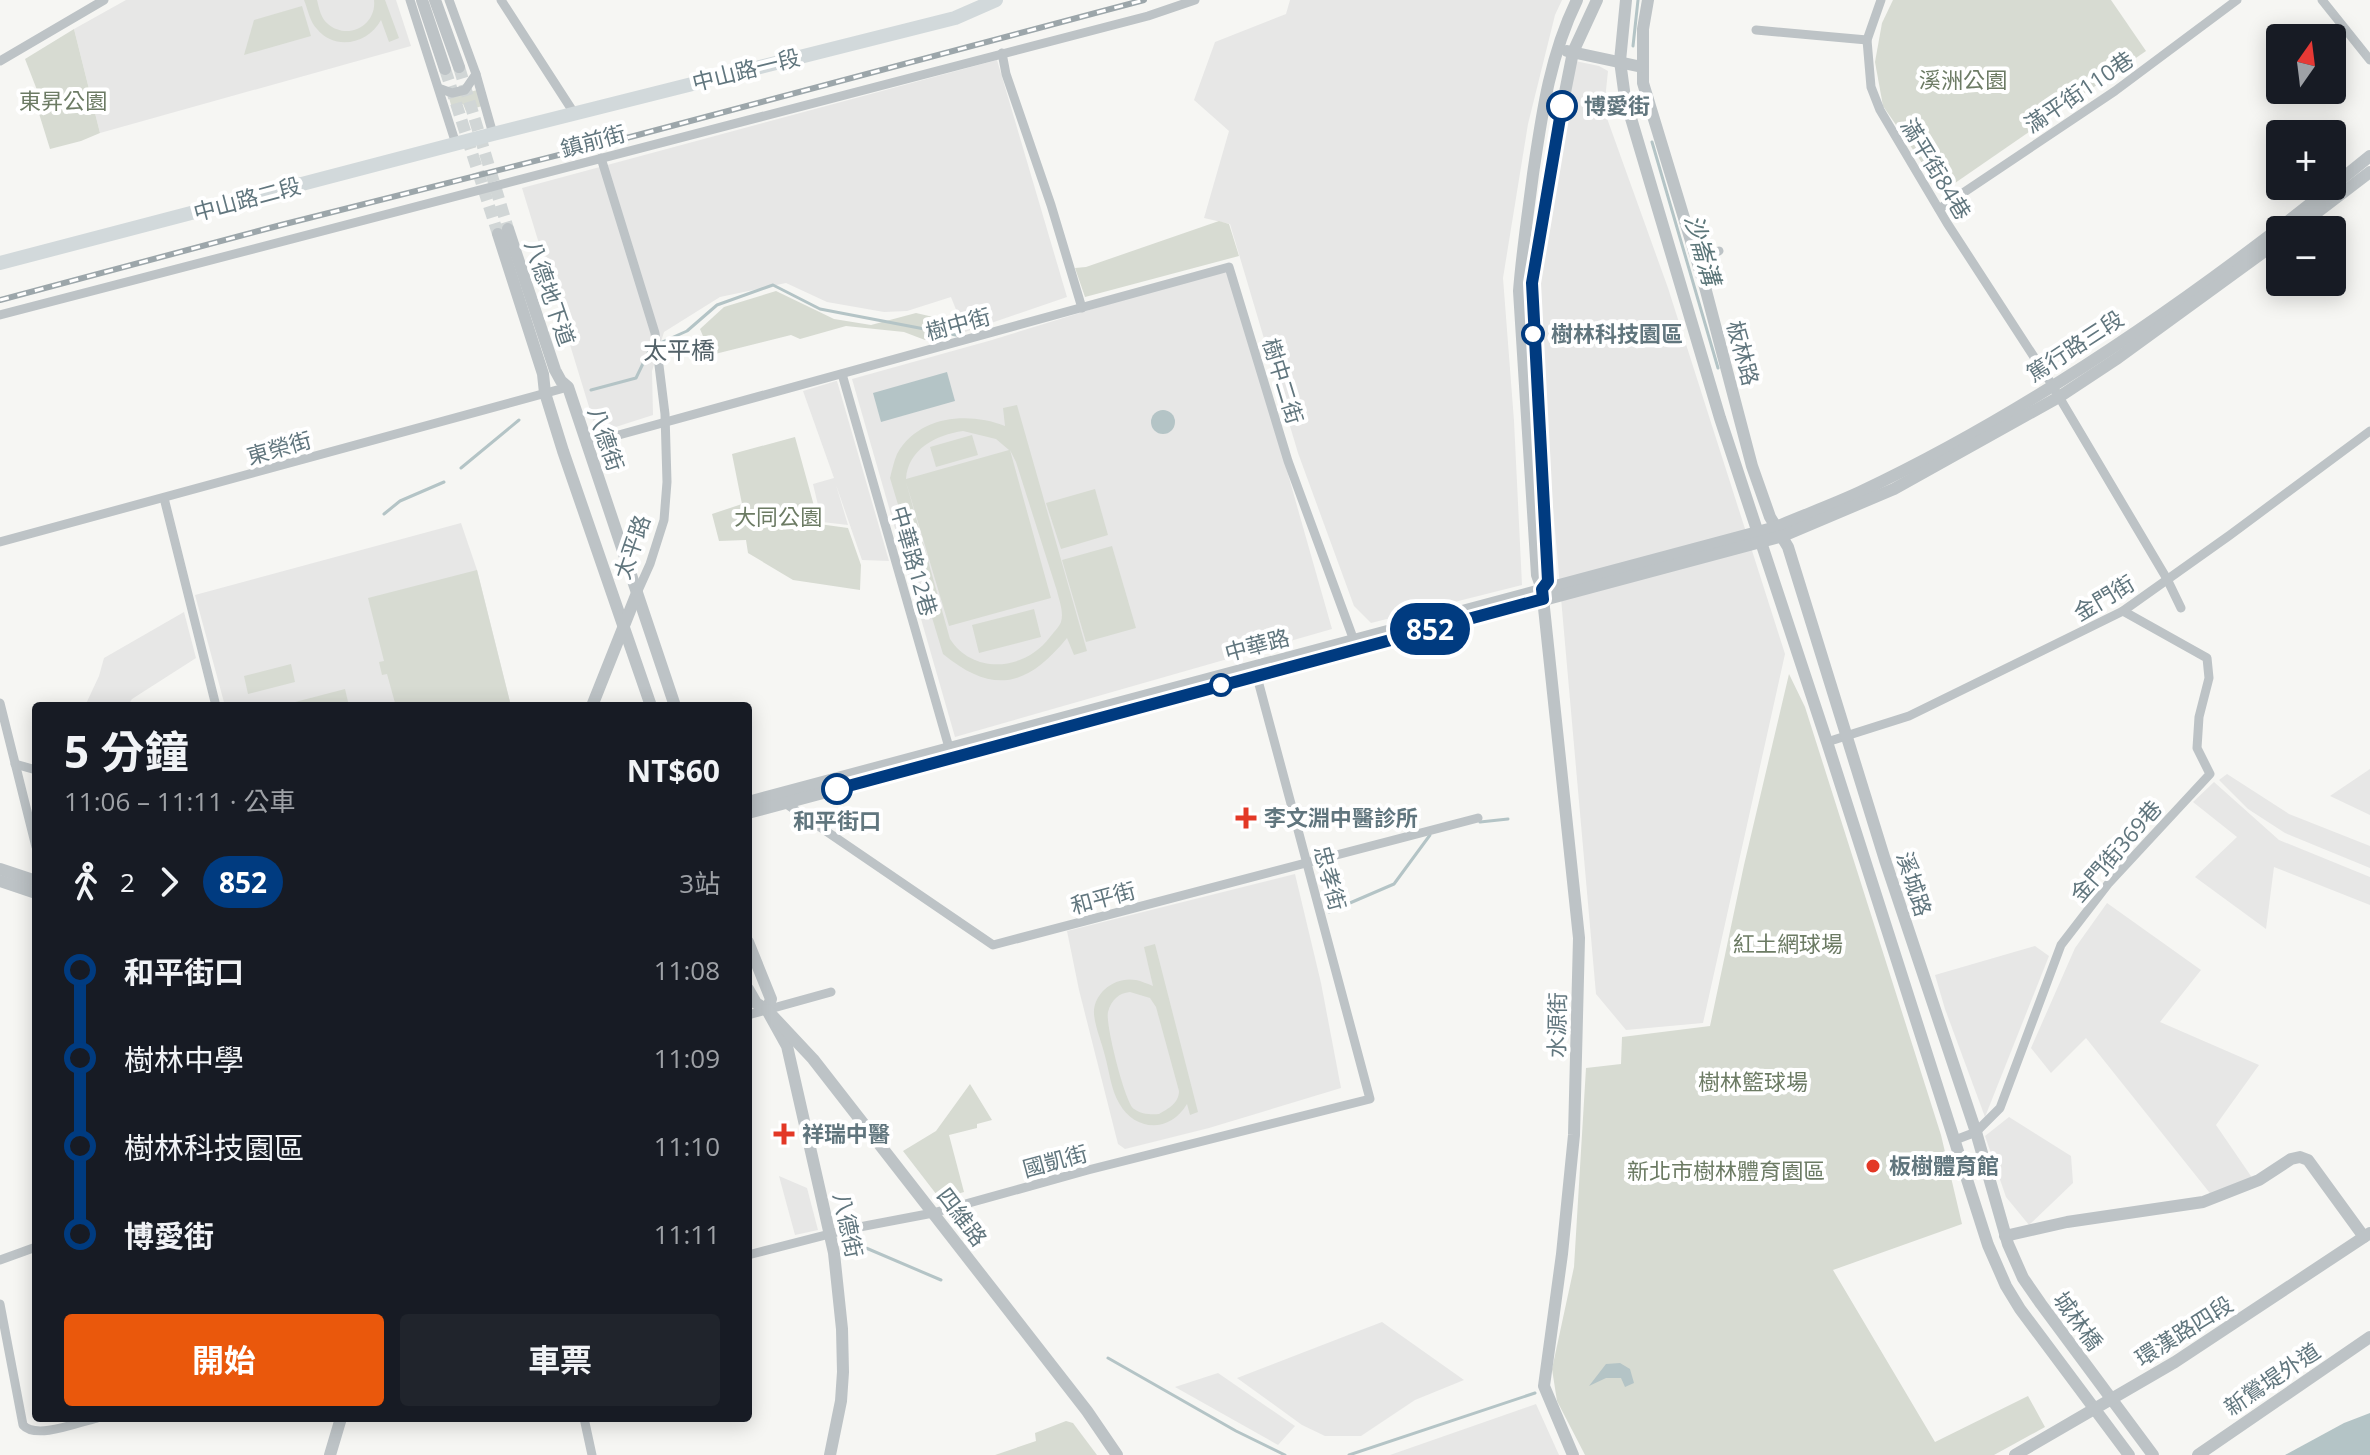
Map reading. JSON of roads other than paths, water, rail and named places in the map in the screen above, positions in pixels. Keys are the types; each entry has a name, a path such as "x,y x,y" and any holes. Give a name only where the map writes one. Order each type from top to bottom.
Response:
{"main road":[{"name":"中山路一段","path":"493,134 955,18 996,0"},
{"name":"中山路二段","path":"0,263 493,134"}],"street":[{"path":"0,61 104,0"},
{"path":"410,0 441,89 456,144"},
{"path":"422,0 452,68 435,0"},
{"path":"449,0 476,74 493,134"},
{"path":"501,0 574,113"},
{"name":"鎮前街","path":"0,315 1148,16 1195,0"},
{"path":"1543,594 1537,575 1519,291 1521,257 1546,87 1577,0"},
{"path":"1543,594 1548,581 1532,283 1573,52 1597,0"},
{"path":"1620,61 1626,0"},
{"name":"板林路","path":"1648,0 1643,29 1643,83 1696,258 1752,466 1779,532"},
{"path":"1756,30 1867,40 1881,0"},
{"name":"滿平街110巷","path":"1939,209 2115,91 2237,0"},
{"path":"2322,0 2370,60"},
{"name":"滿平街84巷","path":"1867,40 1871,87 1880,110 1939,209 2056,391 2181,608"},
{"path":"1558,49 1642,67"},
{"path":"1002,53 1006,74 1082,308"},
{"name":"板林路","path":"1620,61 1622,84 1656,203 1720,418 1760,537"},
{"path":"441,89 452,93 465,90 476,74"},
{"name":"篤行路三段","path":"2056,391 2309,205 2370,156"},
{"name":"太平路","path":"594,702 650,564 664,520 667,482 658,346 601,158"},
{"path":"2312,216 2370,172"},
{"name":"八德地下道","path":"503,232 549,372"},
{"name":"篤行路三段","path":"1779,532 2118,358 2266,250"},
{"path":"1696,258 1719,251"},
{"name":"樹中二街","path":"1082,308 1229,267 1288,461 1355,644"},
{"name":"樹中街","path":"586,444 1082,308"},
{"name":"八德街","path":"649,702 622,629 545,393 549,372 568,387 674,702"},
{"name":"中華路12巷","path":"842,374 951,753"},
{"name":"東榮街","path":"0,542 568,387"},
{"name":"金門街","path":"1827,742 1909,716 2123,611 2370,431"},
{"path":"164,498 215,702"},
{"name":"中華路","path":"752,802 781,798 951,753 1158,691 1256,671 1779,532"},
{"name":"溪城路","path":"1779,532 1976,1132 2006,1240"},
{"name":"溪城路","path":"1760,537 1988,1245"},
{"name":"水源街","path":"1543,594 1579,938 1574,1135 1544,1386 1573,1455"},
{"name":"金門街369巷","path":"1955,1140 1976,1132 2000,1108 2061,945 2108,884 2210,774 2197,748 2199,717 2209,678 2207,658 2123,611"},
{"name":"忠孝街","path":"1256,671 1370,1099"},
{"path":"0,703 32,831"},
{"path":"15,764 32,769"},
{"name":"中華路","path":"752,811 781,798"},
{"name":"和平街","path":"781,798 993,945 1478,818"},
{"path":"0,869 32,880"},
{"path":"0,881 32,892"},
{"name":"八德街","path":"752,952 771,999 767,1010"},
{"path":"752,1014 831,992"},
{"name":"八德街","path":"752,996 767,1010 787,1046 830,1234 841,1315 843,1372 837,1430 830,1455"},
{"name":"四維路","path":"767,1010 813,1059 1087,1411 1117,1455"},
{"name":"國凱街","path":"752,1254 933,1213 1088,1170 1370,1099"},
{"path":"2006,1240 2067,1222 2203,1202 2259,1180 2291,1159 2300,1157 2308,1160 2367,1235"},
{"name":"環漢路四段","path":"2015,1455 2175,1362 2367,1235"},
{"name":"城林橋","path":"2006,1240 2023,1278 2153,1455"},
{"name":"城林橋","path":"1988,1245 2020,1309 2129,1455"},
{"path":"0,1260 32,1248"},
{"path":"0,1304 23,1425 32,1432 81,1422"},
{"name":"新鶯堤外道","path":"2198,1455 2370,1337"},
{"path":"330,1455 340,1422"},
{"path":"585,1422 592,1455"}],"waterway":[{"name":"沙崙溝","path":"1633,46 1638,0"},
{"name":"沙崙溝","path":"1652,142 1718,368"},
{"path":"591,390 636,378 651,347 687,331 717,305 773,285 820,309 961,336"},
{"path":"461,468 519,420"},
{"path":"384,514 400,501 444,482"},
{"path":"1480,822 1508,819"},
{"path":"1329,912 1394,884 1430,835"},
{"path":"859,1245 941,1280"},
{"path":"1108,1358 1236,1431 1285,1455"},
{"path":"1349,1455 1535,1393"}],"tunnel":[{"path":"459,67 508,229"},
{"path":"445,69 498,234"}],"railway":[{"path":"0,300 1144,0"}],"place":[{"name":"博愛街","path":"1562,106"},
{"name":"樹林科技園區","path":"1533,334"},
{"name":"和平街口","path":"837,789"},
{"name":"李文淵中醫診所","path":"1246,818"},
{"name":"祥瑞中醫","path":"784,1134"},
{"name":"板樹體育館","path":"1873,1166"}],"district":[{"name":"太平橋","path":"679,351"}],"park label":[{"name":"溪洲公園","path":"1963,80"},
{"name":"東昇公園","path":"63,101"},
{"name":"大同公園","path":"778,517"},
{"name":"紅土網球場","path":"1788,944"},
{"name":"樹林籃球場","path":"1753,1082"},
{"name":"新北市樹林體育園區","path":"1726,1171"}]}
